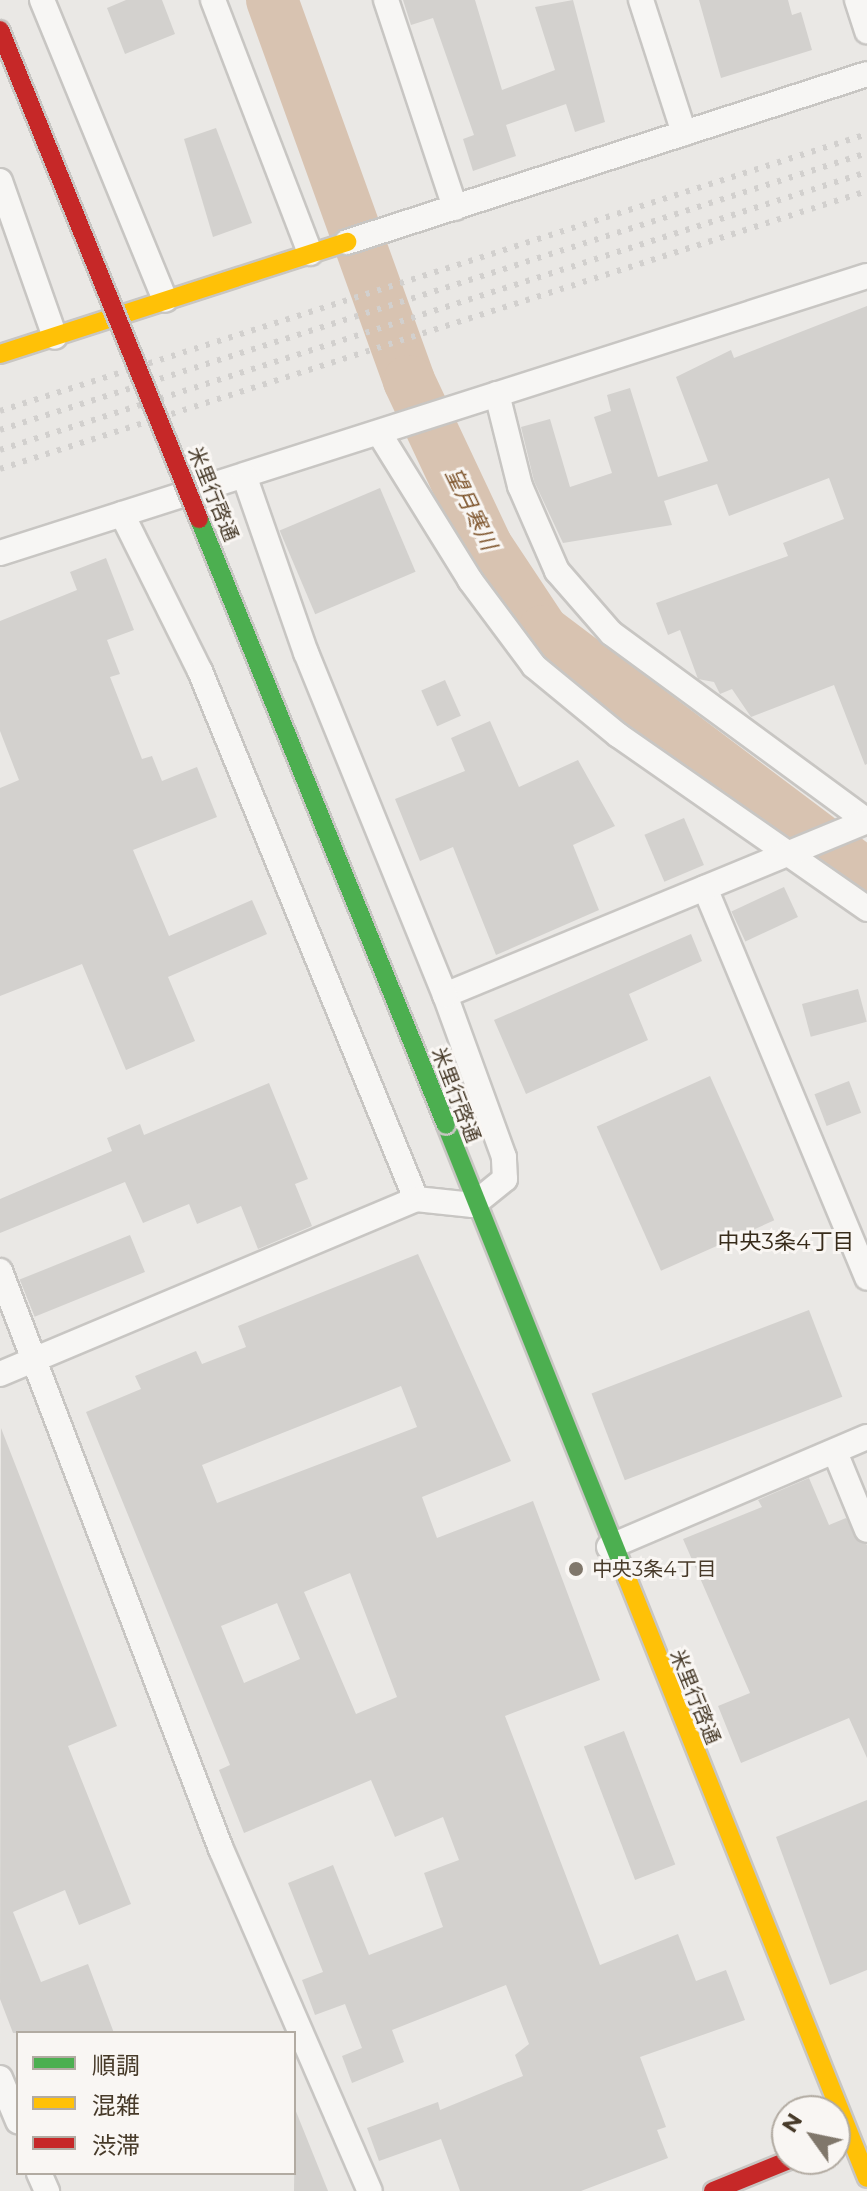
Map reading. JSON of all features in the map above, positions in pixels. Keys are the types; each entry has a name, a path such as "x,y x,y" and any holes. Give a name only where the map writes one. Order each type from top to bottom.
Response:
{"street":[{"path":"42,0 165,300"},
{"path":"213,0 310,253"},
{"path":"386,0 455,208"},
{"path":"641,0 684,133"},
{"path":"857,0 867,31"},
{"name":"米里行啓通","path":"0,30 446,1125 473,1205 609,1547 834,2095"},
{"path":"0,354 867,74"},
{"path":"0,181 55,337"},
{"path":"0,553 867,276"},
{"path":"489,397 520,486 557,571 611,633 863,823"},
{"path":"379,433 470,580 534,666 798,850 867,909"},
{"path":"0,1374 416,1199 473,1205 505,1179 504,1157 445,995 306,653 244,475"},
{"path":"122,514 200,671 416,1199"},
{"path":"445,995 863,823"},
{"path":"705,888 867,1276"},
{"path":"0,1271 221,1849 370,2191"},
{"path":"609,1547 867,1437"},
{"path":"835,1452 867,1530"},
{"path":"0,2078 16,2116"},
{"name":"米里行啓通","path":"851,2137 867,2178"},
{"path":"713,2191 771,2168"}],"building":[{"path":"126,0 162,0 175,34 125,54 107,8"},
{"path":"403,0 475,0 502,90 555,70 535,7 573,0 605,122 575,132 566,104 506,125 516,156 473,171 463,139 474,135 433,18 411,25"},
{"path":"699,0 788,0 792,15 801,12 812,50 721,78"},
{"path":"216,128 252,223 213,237 184,139"},
{"path":"867,306 865,765 834,685 751,717 732,689 720,694 714,682 698,679 680,630 668,635 656,603 788,556 783,543 844,519 829,478 729,516 717,484 664,501 672,525 563,543 534,481 521,427 550,419 570,487 612,473 594,417 611,411 607,395 630,388 658,477 708,461 676,377 731,350 734,358"},
{"path":"380,488 416,572 315,614 280,531"},
{"path":"106,558 134,630 107,640 120,674 110,677 142,759 152,756 162,781 197,767 217,817 133,850 169,936 252,900 267,934 168,977 195,1041 126,1070 82,964 0,996 0,788 19,780 0,731 0,621 77,590 70,572"},
{"path":"445,680 461,716 437,726 421,691"},
{"path":"490,721 519,787 578,760 615,826 573,845 599,910 496,955 453,847 420,861 395,799 465,771 451,738"},
{"path":"684,818 704,865 664,882 644,835"},
{"path":"784,887 798,917 745,941 731,912"},
{"path":"691,934 702,961 629,994 648,1040 526,1094 494,1020"},
{"path":"858,989 867,1022 811,1037 802,1004"},
{"path":"710,1076 774,1220 661,1271 597,1126"},
{"path":"849,1081 861,1113 827,1126 814,1094"},
{"path":"269,1083 308,1179 295,1184 312,1226 258,1249 241,1206 197,1224 189,1204 143,1223 125,1182 0,1233 0,1199 112,1151 107,1138 140,1124 144,1135"},
{"path":"130,1235 145,1272 35,1317 20,1280"},
{"path":"418,1254 511,1461 422,1497 437,1538 533,1501 600,1680 505,1716 600,1965 678,1934 696,1981 726,1970 745,2020 640,2057 666,2127 657,2130 668,2158 581,2191 460,2191 441,2139 379,2161 367,2128 438,2102 440,2110 523,2076 515,2055 529,2044 506,1985 392,2030 404,2062 352,2083 342,2056 362,2048 345,2004 315,2015 302,1980 323,1972 288,1883 333,1865 369,1955 443,1927 424,1873 459,1860 443,1817 395,1837 371,1780 244,1833 219,1770 230,1765 86,1412 141,1389 135,1376 196,1351 202,1364 246,1347 238,1326","holes":["401,1386 417,1427 217,1503 202,1465","350,1573 397,1697 356,1714 304,1592","277,1603 300,1659 244,1683 221,1626"]},
{"path":"809,1310 842,1397 625,1480 591,1393"},
{"path":"1,1428 117,1726 68,1746 131,1904 79,1925 65,1890 13,1912 41,1982 88,1964 113,2031 13,2033 0,1999"},
{"path":"809,1478 829,1525 846,1518 867,1545 867,1758 849,1718 741,1763 718,1706 750,1693 683,1539 762,1507 758,1500"},
{"path":"624,1731 675,1865 635,1880 584,1746"},
{"path":"867,1800 867,1970 830,1985 776,1837"},
{"path":"296,2111 328,2191 294,2191 296,2175"}],"waterway":[{"name":"望月寒川","path":"272,0 409,381 486,545 543,631 867,875"}],"railway":[{"path":"0,411 867,134"},
{"path":"0,430 867,153"},
{"path":"0,450 867,172"},
{"path":"0,469 867,191"}],"traffic: fast":[{"path":"199,519 446,1125"},
{"path":"446,1125 627,1578"}],"traffic: slow":[{"path":"0,354 347,242"},
{"path":"627,1578 867,2178"}],"traffic: jam":[{"path":"0,30 199,519"},
{"path":"713,2191 771,2168"}],"place":[{"name":"中央3条4丁目","path":"576,1569"}],"district":[{"name":"中央3条4丁目","path":"786,1242"}]}
